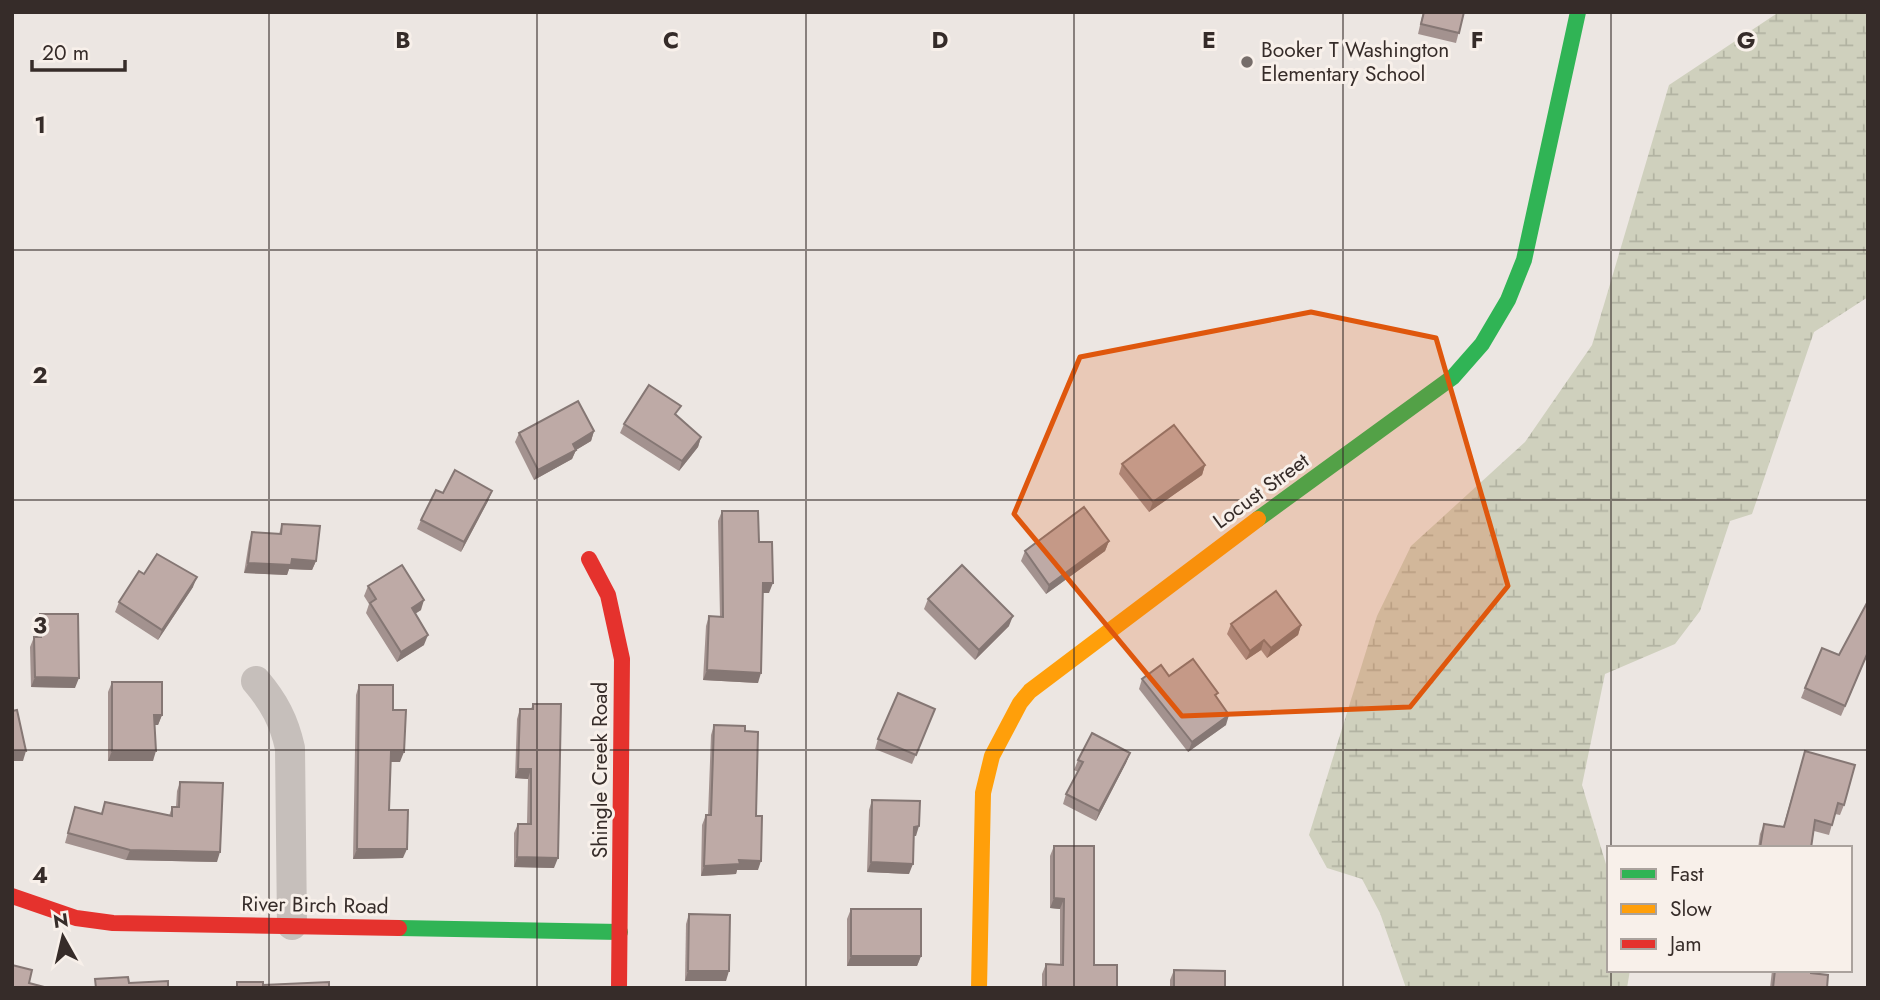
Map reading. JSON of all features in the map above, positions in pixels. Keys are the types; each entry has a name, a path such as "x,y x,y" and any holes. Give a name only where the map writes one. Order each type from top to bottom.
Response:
{"street":[{"name":"Locust Street","path":"979,988 983,793 992,756 1004,728 1030,691 1196,565 1453,377 1482,344 1508,300 1524,260 1578,12"},
{"name":"Shingle Creek Road","path":"589,559 608,595 622,659 619,988"},
{"path":"256,681 271,699 284,725 290,748 292,925"},
{"name":"River Birch Road","path":"12,896 76,918 113,923 620,932"}],"highlighted area":[{"path":"1311,312 1436,338 1508,586 1410,707 1182,716 1014,514 1080,357"}],"green space":[{"path":"1779,12 1868,12 1868,297 1814,332 1752,514 1730,521 1700,611 1675,644 1605,674 1582,785 1607,867 1607,972 1630,972 1627,988 1406,988 1380,913 1362,879 1327,868 1309,835 1377,616 1411,546 1525,442 1592,345 1669,85"}],"building":[{"path":"1424,12 1464,12 1459,33 1421,24"},
{"path":"649,385 681,406 675,414 701,437 682,461 624,424"},
{"path":"578,401 594,431 573,444 576,450 538,470 519,433"},
{"path":"1174,425 1205,465 1153,502 1122,464"},
{"path":"455,470 492,491 464,542 421,520 436,490 443,493"},
{"path":"1084,507 1109,541 1049,585 1025,551"},
{"path":"722,511 758,511 759,542 772,542 773,583 763,583 761,673 707,670 709,616 723,617"},
{"path":"282,524 320,526 316,561 292,559 291,565 248,563 252,532 281,534"},
{"path":"157,554 197,577 162,630 119,602 139,571 144,574"},
{"path":"402,565 424,600 412,608 428,635 401,652 370,603 376,599 368,586"},
{"path":"962,565 1013,616 979,650 928,599"},
{"path":"1276,591 1301,625 1271,648 1264,640 1250,651 1231,624"},
{"path":"1868,601 1868,652 1845,706 1805,688 1822,648 1839,655"},
{"path":"40,614 78,614 79,678 35,677 34,637 41,637"},
{"path":"1193,659 1218,693 1215,695 1229,715 1192,742 1142,679 1161,665 1169,676"},
{"path":"112,682 162,682 162,715 154,715 156,751 112,751"},
{"path":"359,685 393,685 393,710 406,710 404,752 391,752 389,810 408,810 407,849 357,849"},
{"path":"898,693 935,709 916,755 878,739"},
{"path":"533,704 561,704 558,858 517,857 518,824 531,824 531,769 518,769 520,709 533,709"},
{"path":"17,710 26,751 12,751 12,711"},
{"path":"714,725 745,726 745,731 758,732 756,816 762,816 761,861 739,860 740,864 704,866 706,815 711,815"},
{"path":"1092,733 1130,753 1099,811 1066,794 1083,762 1078,760"},
{"path":"1805,751 1855,765 1844,805 1838,803 1832,825 1815,820 1811,846 1760,846 1764,824 1784,827"},
{"path":"180,782 223,783 220,852 130,850 68,833 75,807 102,814 105,802 172,816 172,807 179,807"},
{"path":"872,800 920,801 919,826 914,827 913,864 871,862"},
{"path":"1054,846 1094,846 1094,965 1117,965 1117,988 1046,988 1046,964 1063,965 1064,899 1054,898"},
{"path":"851,909 921,909 921,956 851,956"},
{"path":"689,914 730,915 729,971 688,971"},
{"path":"12,965 32,970 29,983 48,988 12,988"},
{"path":"1174,970 1225,971 1225,988 1174,988"},
{"path":"1775,972 1828,975 1827,988 1773,988"},
{"path":"128,977 129,983 168,981 168,987 237,987 237,982 263,982 263,985 329,982 329,988 96,988 95,979"}],"traffic: fast":[{"path":"1258,519 1453,377 1482,344 1508,300 1524,260 1578,12"},
{"path":"399,928 620,932"}],"traffic: slow":[{"path":"979,988 983,793 992,756 1020,703 1030,691 1258,519"}],"traffic: jam":[{"path":"589,559 608,595 622,659 619,988"},
{"path":"12,896 76,918 113,923 399,928"}],"place":[{"name":"Booker T Washington Elementary School","path":"1247,62"}]}
